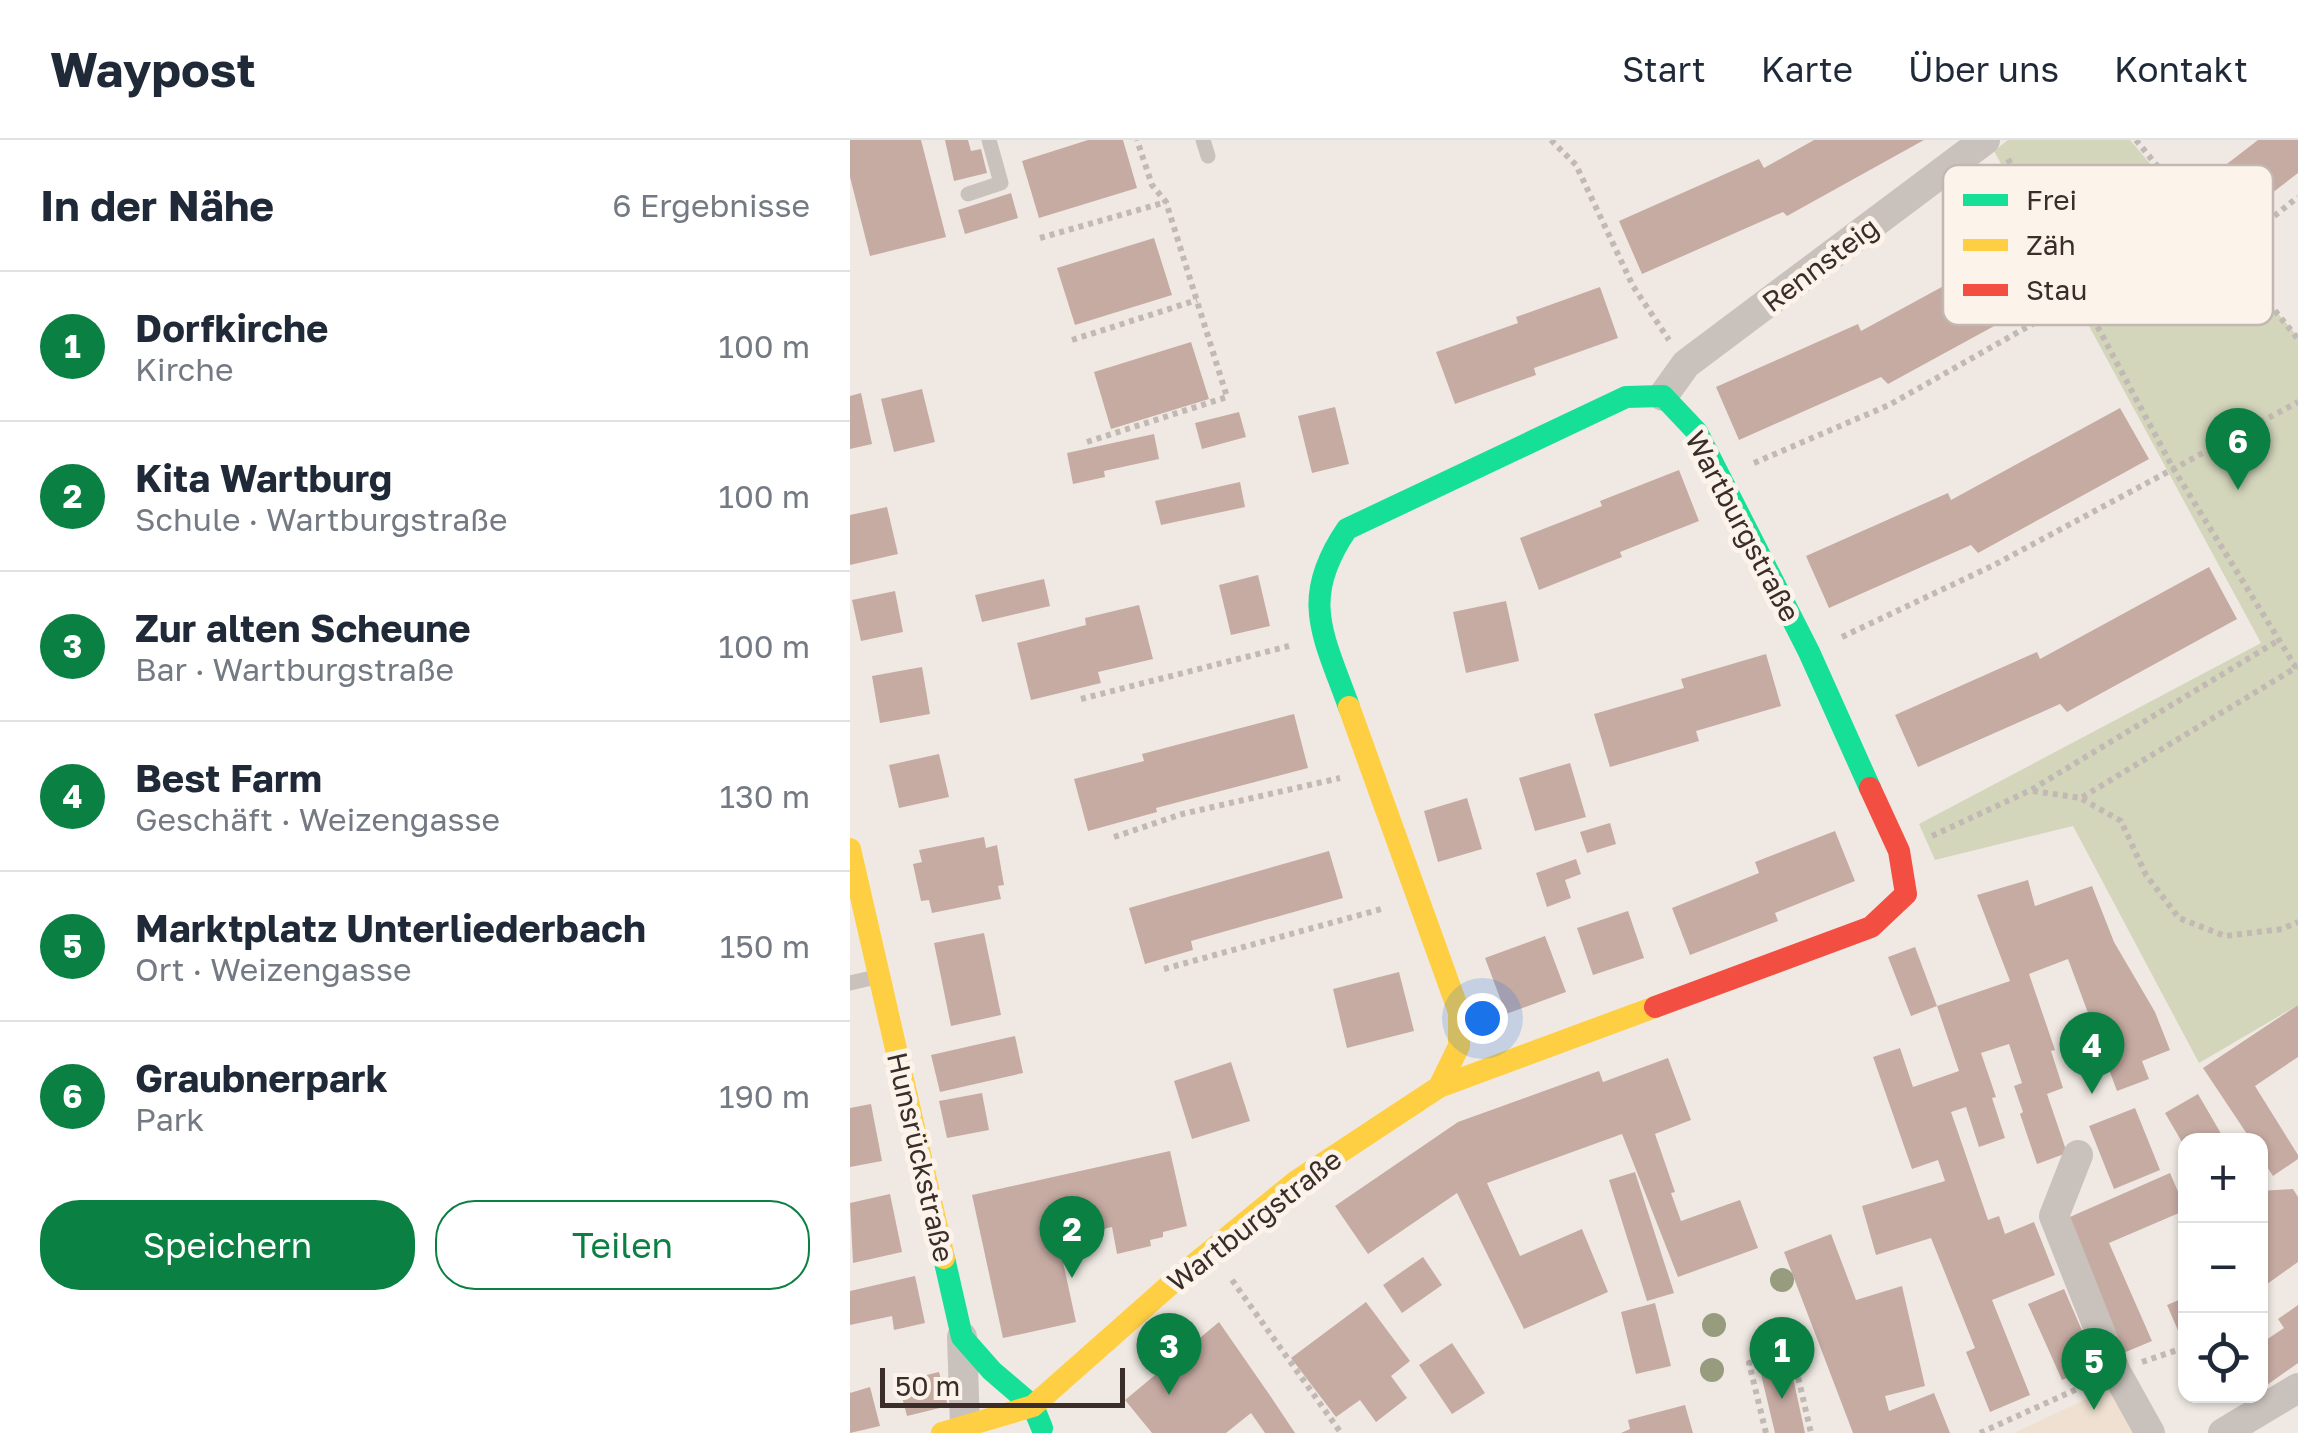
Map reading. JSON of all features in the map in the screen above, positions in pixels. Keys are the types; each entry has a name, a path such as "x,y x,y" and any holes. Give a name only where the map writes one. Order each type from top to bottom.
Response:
{"street":[{"name":"Rennsteig","path":"1973,165 1996,149"},
{"name":"Rennsteig","path":"1663,396 1686,364 1943,186"},
{"name":"Wartburgstraße","path":"1033,1406 1212,1249 1295,1182 1439,1086 1871,927 1906,894 1899,851 1810,652 1697,432 1663,396"},
{"path":"1439,1086 1459,1046 1458,1012 1324,637 1316,602 1326,558 1348,530 1626,397 1663,396"},
{"name":"Hunsrückstraße","path":"850,848 962,1338 953,1430"},
{"path":"2078,1155 2054,1216 2116,1372 2150,1433"},
{"path":"962,1338 992,1371 1033,1406 1044,1433"},
{"path":"2224,1433 2298,1388"},
{"path":"953,1430 1033,1406"}],"lane":[{"path":"968,194 1001,182 988,140"},
{"path":"850,983 880,976"}],"path":[{"path":"1087,442 1227,397 1166,202 1152,185 1137,140"},
{"path":"1552,140 1576,165 1633,286 1686,364"},
{"path":"2136,140 2156,165"},
{"path":"2273,217 2298,197"},
{"path":"1040,238 1166,202"},
{"path":"1072,340 1197,300"},
{"path":"2273,308 2298,339"},
{"path":"1721,478 1889,405 2031,325"},
{"path":"2081,798 2297,665 2173,468 2097,325"},
{"path":"1810,652 1994,565 2298,402"},
{"path":"1082,699 1324,637"},
{"path":"1899,851 2031,790 2279,640"},
{"path":"1114,837 1182,814 1372,771"},
{"path":"2031,790 2081,798 2121,820 2146,875 2179,918 2225,936 2282,929 2298,922"},
{"path":"1164,969 1418,899"},
{"path":"1212,1249 1266,1332 1341,1433"},
{"path":"1980,1433 2116,1372 2178,1350"},
{"path":"1766,1433 1749,1363 1793,1355 1811,1433"}],"green space":[{"path":"2008,140 2130,140 2151,165 2002,165 1994,151"},
{"path":"2273,308 2298,337 2298,1005 2199,1063 2073,826 1935,860 1919,824 2261,643 2088,325 2273,325"}],"shaded area":[{"path":"2112,1387 2138,1433 2014,1433"}],"building":[{"path":"850,140 921,140 946,237 870,256 850,177"},
{"path":"945,140 968,140 971,151 981,149 987,173 954,181"},
{"path":"1088,140 1123,140 1137,188 1039,218 1022,161"},
{"path":"1814,140 1924,140 1787,216 1783,212 1642,274 1619,221 1759,159 1764,168"},
{"path":"2258,140 2298,140 2298,173 2273,192 2273,165 2226,165"},
{"path":"1011,193 1018,218 965,234 958,210"},
{"path":"1154,238 1172,295 1075,325 1057,268"},
{"path":"1943,286 1943,325 1996,325 1888,384 1881,377 1739,440 1716,387 1858,324 1861,331"},
{"path":"1600,287 1618,338 1534,368 1536,375 1455,404 1436,352 1518,323 1516,317"},
{"path":"1191,342 1209,399 1111,429 1094,372"},
{"path":"922,389 935,442 894,452 881,399"},
{"path":"861,393 872,444 850,449 850,396"},
{"path":"1335,407 1349,464 1312,473 1298,416"},
{"path":"2120,408 2149,459 1978,553 1971,545 1829,608 1806,556 1948,493 1951,500"},
{"path":"1239,412 1246,437 1202,449 1195,423"},
{"path":"1154,434 1159,459 1104,471 1105,477 1073,484 1067,453"},
{"path":"1679,470 1699,521 1539,590 1520,538"},
{"path":"1240,482 1245,507 1161,525 1155,501"},
{"path":"887,507 898,554 850,565 850,515"},
{"path":"2209,567 2237,619 2067,712 2060,704 1918,767 1895,715 2037,652 2040,659"},
{"path":"1258,575 1270,626 1231,635 1219,585"},
{"path":"1044,579 1050,606 982,622 975,595"},
{"path":"895,591 903,632 861,641 852,600"},
{"path":"1506,601 1519,661 1466,673 1453,612"},
{"path":"1139,605 1153,659 1098,672 1101,683 1031,700 1017,643 1086,625 1085,618"},
{"path":"1766,654 1781,706 1696,731 1699,741 1610,767 1594,714 1684,688 1681,679"},
{"path":"922,667 930,714 880,723 872,676"},
{"path":"1294,714 1308,768 1156,808 1157,812 1088,831 1074,779 1144,761 1142,754"},
{"path":"939,754 949,797 899,808 889,765"},
{"path":"1570,763 1586,817 1535,831 1519,778"},
{"path":"1467,798 1482,849 1438,862 1424,811"},
{"path":"1610,823 1616,844 1587,853 1580,832"},
{"path":"1835,831 1855,881 1775,913 1778,921 1690,955 1672,908 1759,873 1755,862"},
{"path":"984,837 986,848 997,845 1004,885 998,886 1001,899 932,913 929,900 921,901 913,864 922,862 919,850"},
{"path":"1329,851 1343,898 1191,941 1193,950 1145,964 1129,908"},
{"path":"1576,859 1581,874 1565,880 1571,898 1547,907 1536,873"},
{"path":"2028,880 2035,906 2092,886 2114,942 2155,1012 2170,1050 2142,1061 2149,1079 2117,1091 2068,959 2029,974 2055,1050 2051,1051 2063,1088 2047,1094 2067,1153 2037,1164 2020,1114 2023,1112 2014,1086 2022,1083 2009,1044 1981,1053 2005,1138 1979,1147 1966,1107 1951,1112 1988,1220 1999,1216 2005,1234 2034,1222 2055,1275 1992,1300 2030,1395 1990,1412 1966,1352 1975,1348 1931,1238 1876,1255 1862,1206 1945,1181 1938,1160 1912,1169 1873,1057 1900,1048 1913,1087 1959,1071 1937,1006 2010,981 1977,895"},
{"path":"1628,911 1644,958 1593,975 1577,928"},
{"path":"984,933 1001,1015 951,1026 934,943"},
{"path":"1545,936 1566,992 1506,1014 1485,958"},
{"path":"1915,947 1937,1006 1911,1016 1888,957"},
{"path":"1399,972 1414,1031 1347,1048 1333,989"},
{"path":"2298,1005 2298,1057 2255,1086 2298,1159 2273,1176 2268,1168 2268,1133 2246,1133 2203,1068"},
{"path":"1015,1036 1023,1073 940,1092 931,1055"},
{"path":"1668,1058 1691,1120 1655,1134 1681,1221 1740,1200 1758,1248 1678,1277 1622,1134 1487,1183 1520,1256 1582,1229 1608,1292 1524,1329 1457,1193 1368,1254 1335,1206 1458,1122 1599,1071 1603,1082"},
{"path":"1231,1062 1250,1121 1192,1139 1174,1081"},
{"path":"982,1093 989,1130 947,1138 939,1101"},
{"path":"2198,1094 2221,1133 2178,1135 2165,1113"},
{"path":"871,1104 882,1161 850,1167 850,1108"},
{"path":"2135,1108 2160,1170 2114,1189 2089,1126"},
{"path":"1170,1151 1187,1226 1163,1232 1163,1237 1150,1240 1151,1246 1117,1254 1112,1227 1058,1239 1076,1322 1003,1338 972,1195"},
{"path":"1635,1172 1674,1293 1647,1301 1609,1180"},
{"path":"2170,1173 2178,1192 2178,1213 2109,1243 2152,1341 2121,1354 2063,1220"},
{"path":"2293,1189 2298,1197 2298,1262 2268,1283 2268,1223 2268,1191"},
{"path":"890,1194 902,1252 853,1263 850,1203"},
{"path":"1831,1234 1856,1300 1902,1286 1925,1386 1885,1396 1889,1411 1934,1393 1950,1433 1853,1433 1784,1252"},
{"path":"1423,1257 1442,1285 1402,1313 1383,1285"},
{"path":"915,1276 925,1323 894,1330 892,1316 850,1325 850,1291"},
{"path":"2064,1289 2097,1365 2062,1380 2028,1304"},
{"path":"2178,1300 2178,1330 2167,1305"},
{"path":"1366,1302 1410,1361 1391,1376 1407,1398 1376,1422 1360,1400 1336,1417 1291,1358"},
{"path":"1655,1303 1671,1366 1636,1374 1621,1312"},
{"path":"2298,1305 2298,1363 2268,1384 2268,1339 2284,1328 2278,1319"},
{"path":"1219,1322 1295,1433 1265,1433 1251,1413 1226,1433 1152,1433 1125,1400"},
{"path":"1452,1343 1485,1393 1452,1414 1419,1365"},
{"path":"1789,1359 1805,1433 1775,1433 1759,1366"},
{"path":"939,1372 948,1406 907,1416 898,1382"},
{"path":"870,1387 880,1426 850,1433 850,1393"},
{"path":"1685,1405 1693,1433 1621,1433 1630,1429 1628,1420"}],"traffic: fast":[{"path":"1349,707 1320,617 1323,576 1347,529 1626,397 1663,396 1697,432 1809,652 1870,788"},
{"path":"944,1258 962,1337 992,1371 1033,1406 1042,1428"}],"traffic: slow":[{"path":"1349,707 1459,1012 1459,1046 1439,1087"},
{"path":"850,849 944,1258"},
{"path":"942,1433 1033,1406 1181,1275 1295,1182 1439,1087 1655,1007"}],"traffic: jam":[{"path":"1655,1007 1871,927 1906,894 1899,851 1870,788"}],"place":[{"name":"Graubnerpark","path":"2238,490"},
{"name":"Best Farm","path":"2092,1094"},
{"name":"Kita Wartburg","path":"1072,1278"},
{"name":"Zur alten Scheune","path":"1169,1395"},
{"name":"Dorfkirche","path":"1782,1399"},
{"name":"Marktplatz Unterliederbach","path":"2094,1410"}]}
